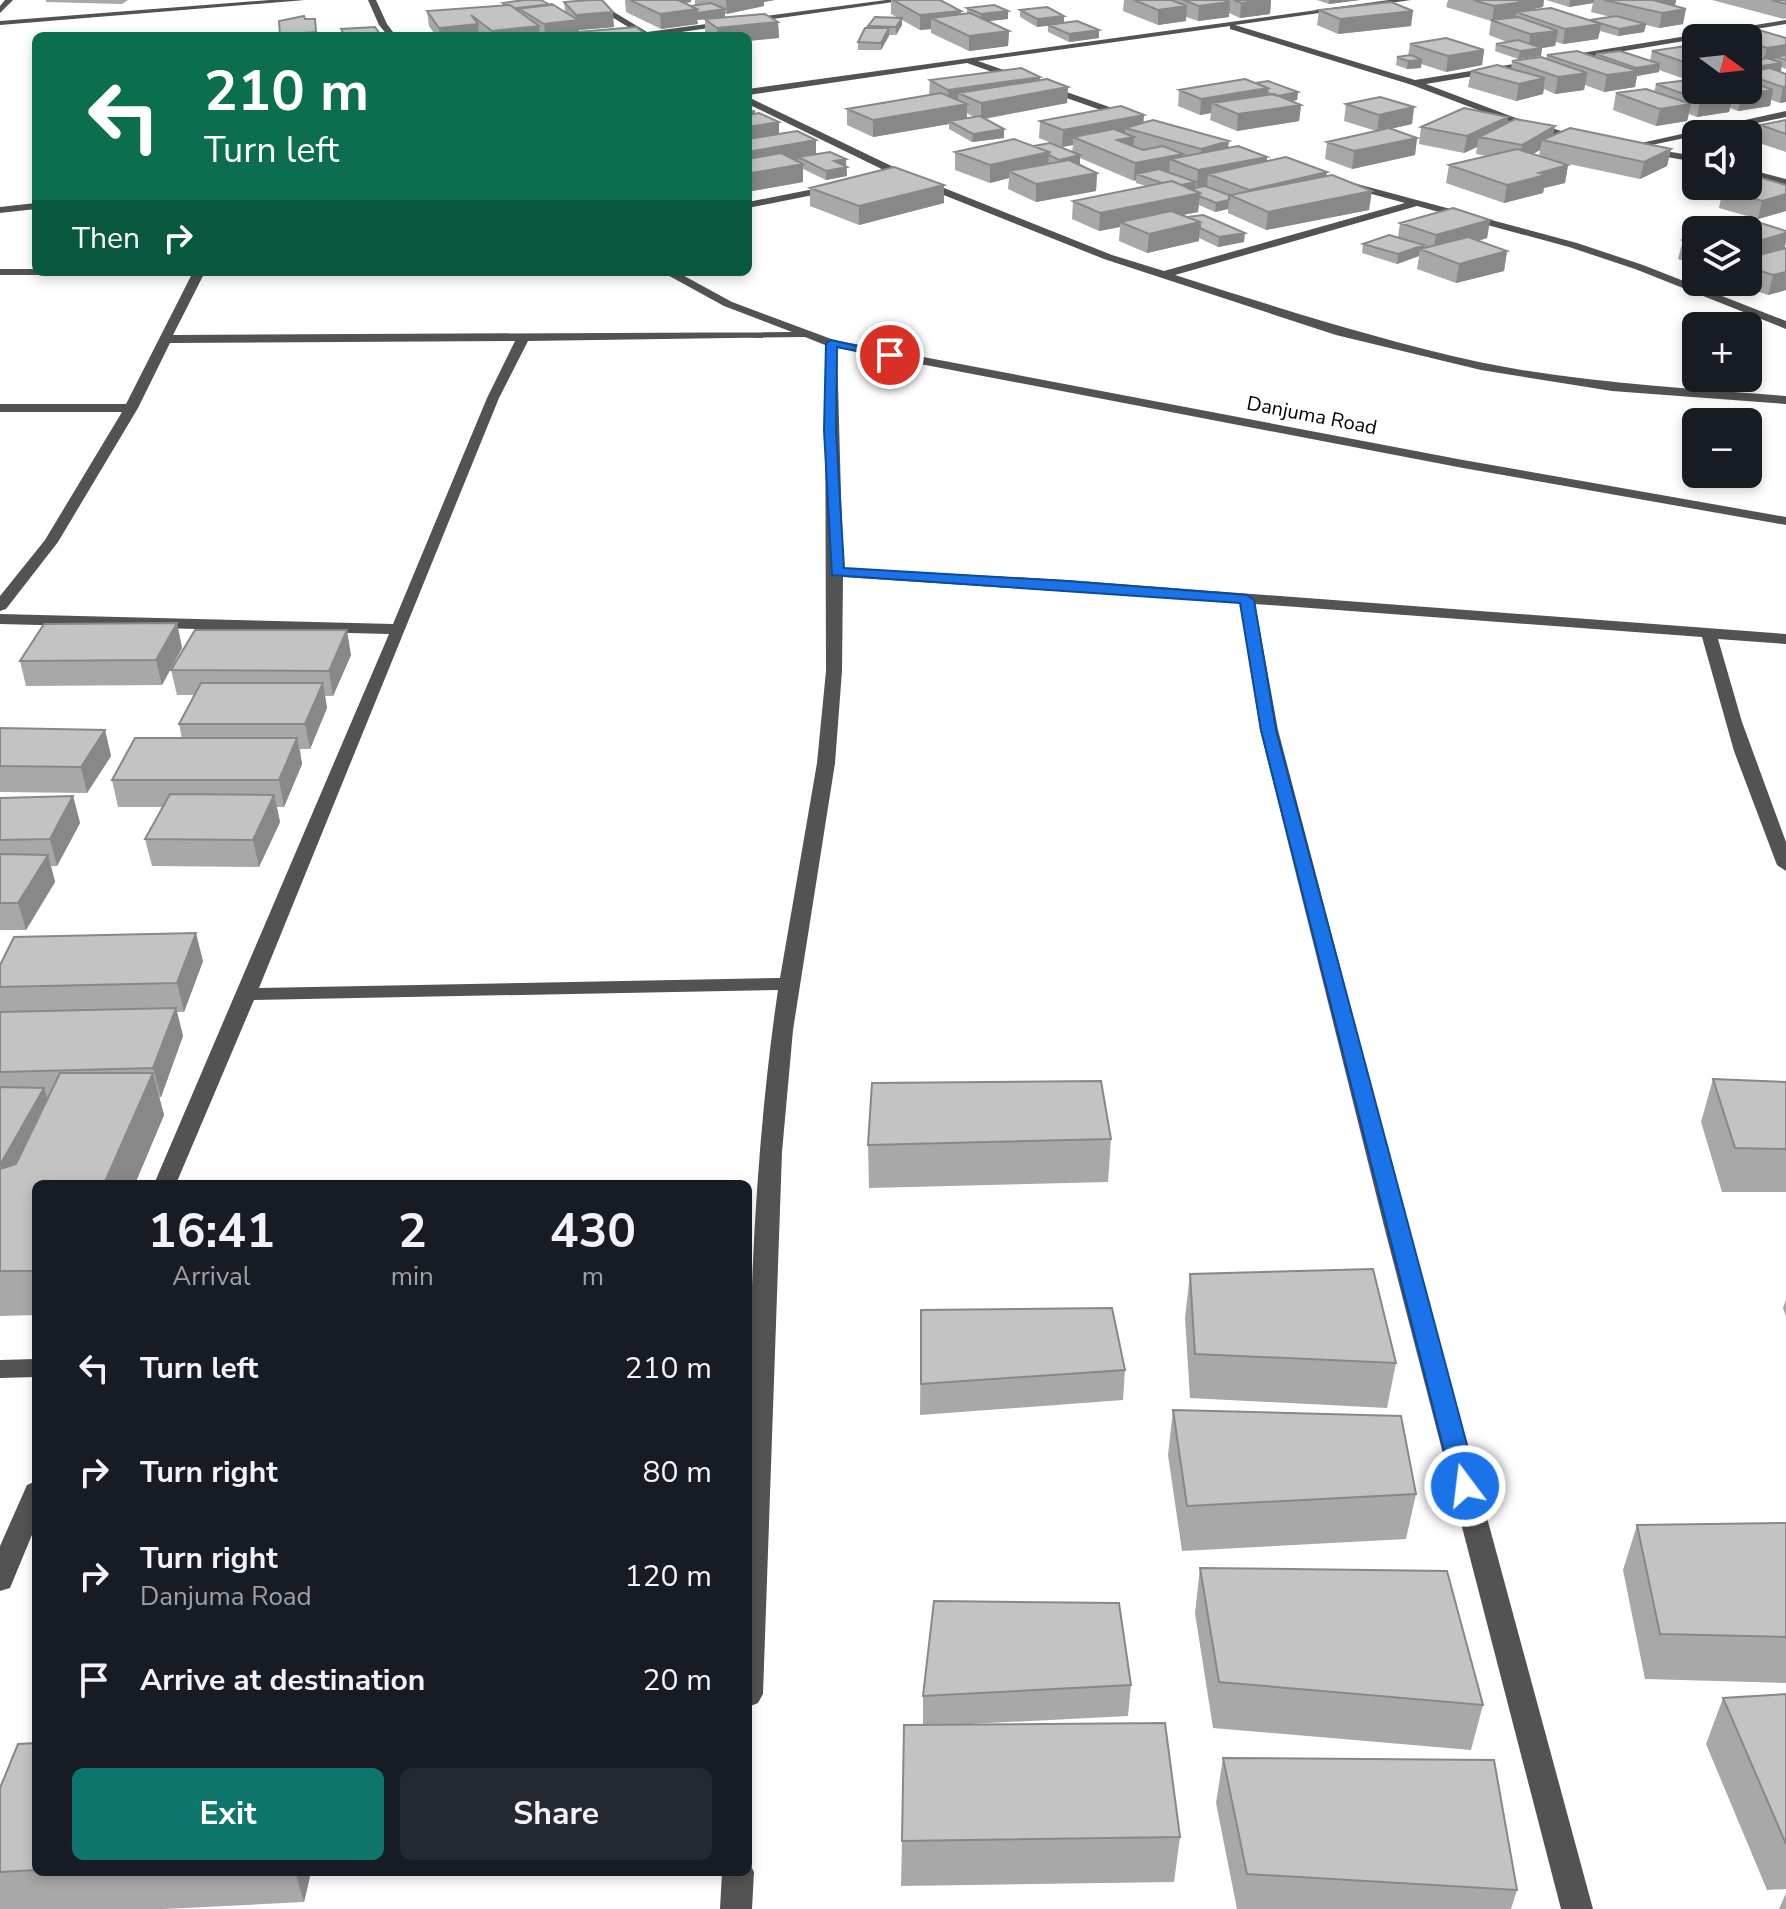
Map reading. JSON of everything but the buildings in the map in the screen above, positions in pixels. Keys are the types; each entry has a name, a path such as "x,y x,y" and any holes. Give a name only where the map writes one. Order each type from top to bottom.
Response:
{"street":[{"path":"0,11 9,0"},
{"path":"0,23 301,0"},
{"path":"372,0 389,32"},
{"path":"588,0 643,32"},
{"path":"670,32 904,0"},
{"path":"752,91 1407,0"},
{"path":"1415,83 1786,22"},
{"path":"1225,25 1415,83 1510,119 1590,141"},
{"path":"969,61 1137,120"},
{"path":"752,102 900,174 1163,275 1340,332 1481,366 1612,387 1786,400"},
{"path":"1757,120 1786,114"},
{"path":"1682,135 1621,148 1682,157"},
{"path":"885,177 900,174"},
{"path":"1762,176 1786,182"},
{"path":"1329,179 1586,250 1639,267 1786,325"},
{"path":"752,204 839,186"},
{"path":"1163,275 1413,204"},
{"path":"0,210 32,206"},
{"path":"0,272 32,272"},
{"path":"0,606 51,542 131,408 197,276"},
{"path":"676,276 728,304 808,336"},
{"path":"167,1180 493,398 524,336"},
{"path":"166,339 808,336"},
{"name":"Danjuma Road","path":"808,336 831,343 1463,464 1786,521"},
{"path":"752,1574 761,1303 778,1072 831,718 837,572 830,430 831,343"},
{"path":"0,408 131,408"},
{"path":"837,572 1067,585 1786,639"},
{"path":"1247,600 1269,730 1396,1226 1577,1909"},
{"path":"0,619 399,629"},
{"path":"1709,635 1723,695 1752,784 1786,865"},
{"path":"246,994 791,984"},
{"path":"0,1369 32,1368"},
{"path":"0,1580 32,1502"},
{"path":"736,1909 738,1876"}],"route":[{"path":"890,355 831,343 830,430 837,572 1067,585 1247,600 1269,730 1465,1486"}]}
